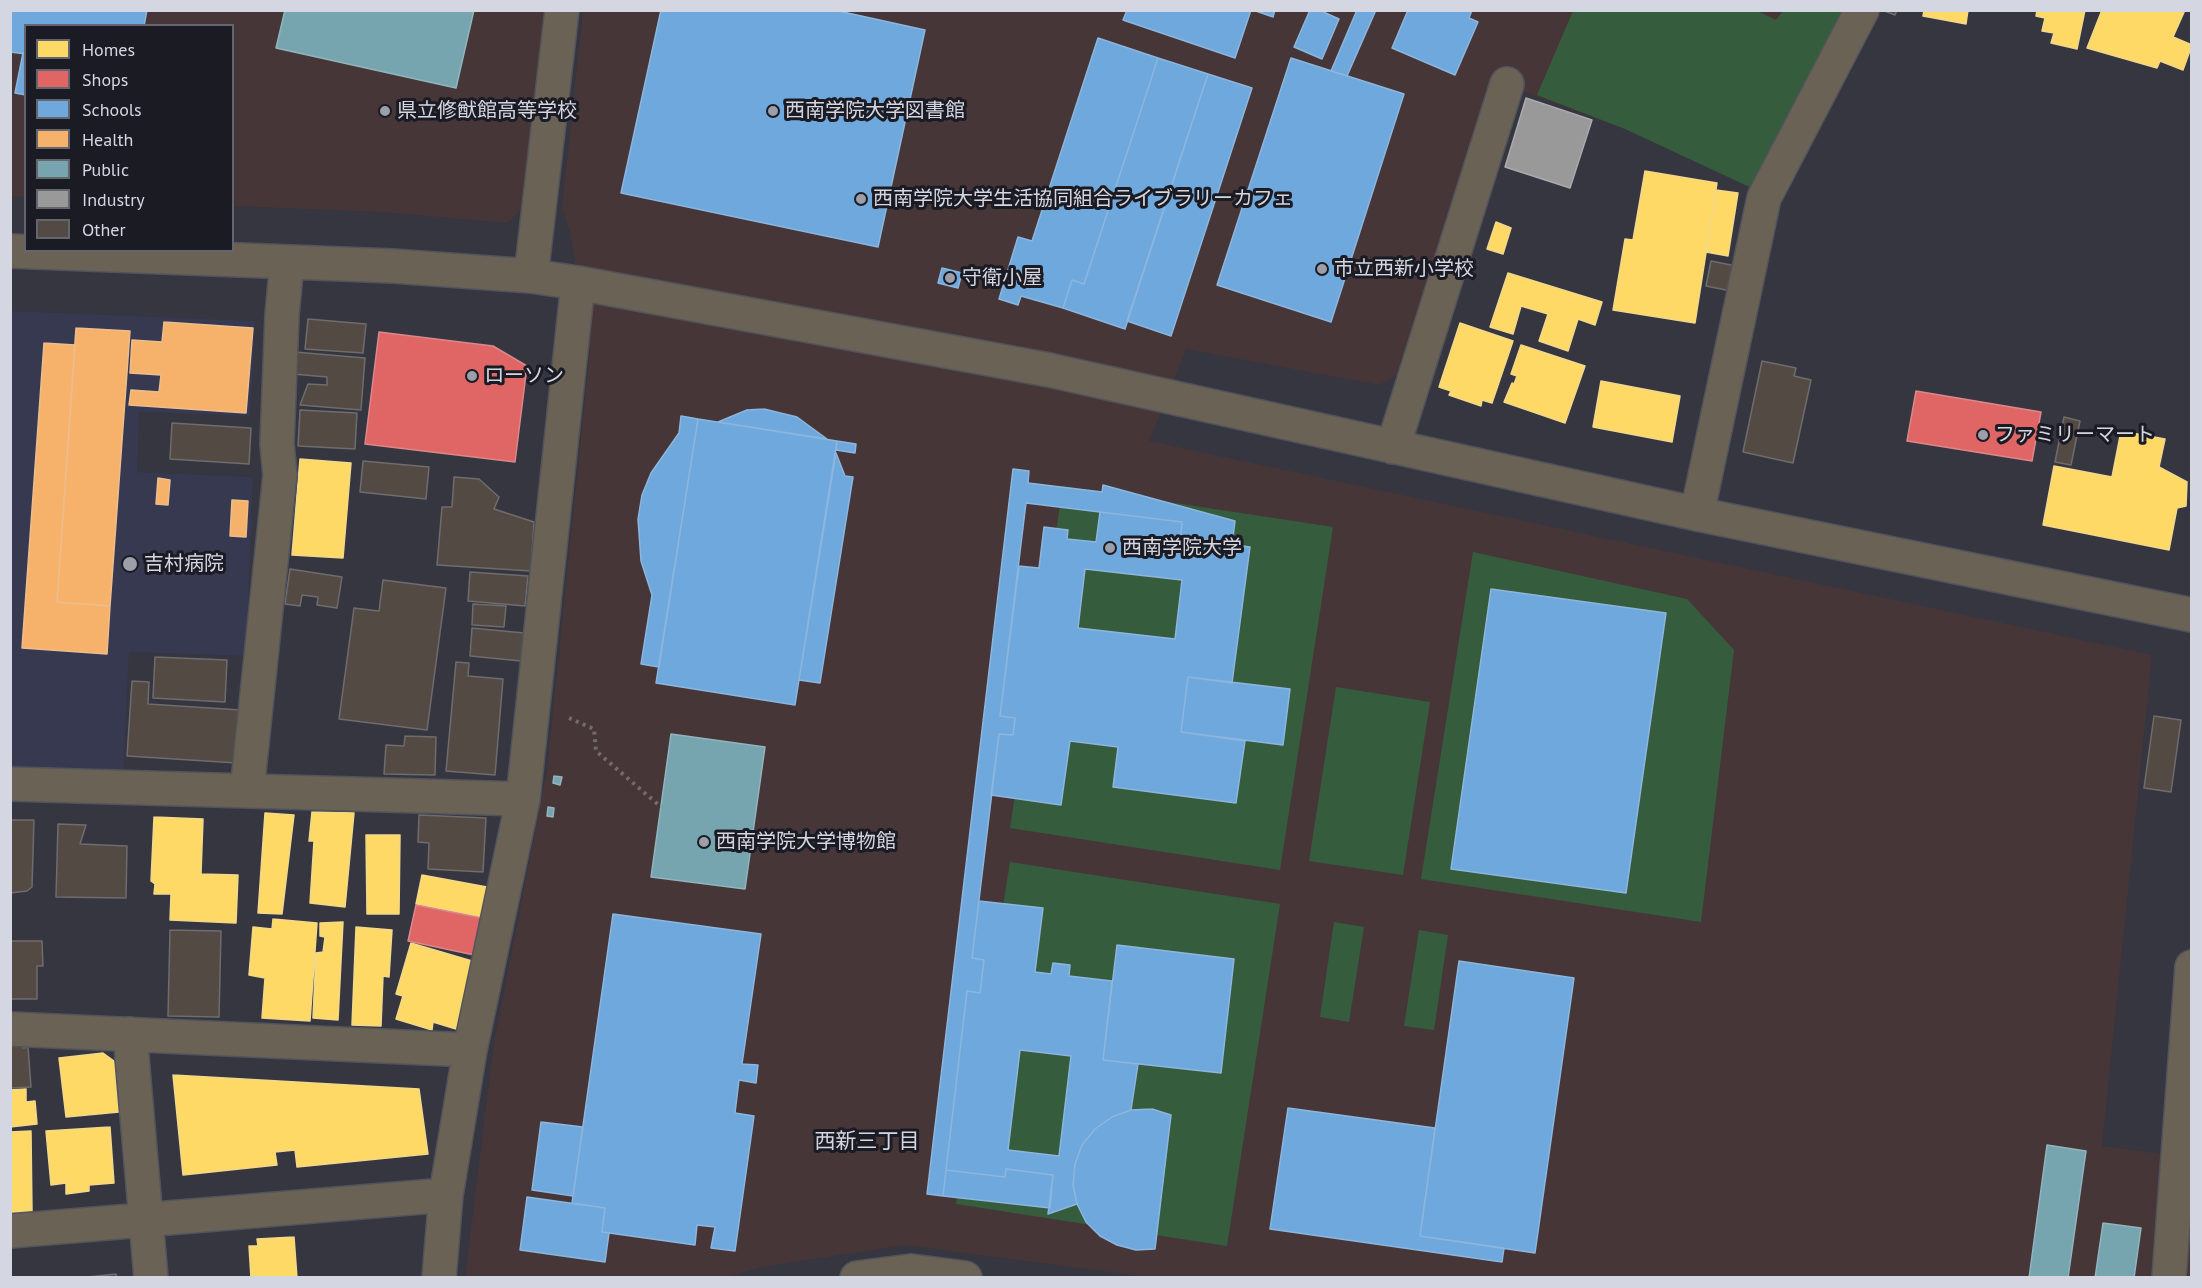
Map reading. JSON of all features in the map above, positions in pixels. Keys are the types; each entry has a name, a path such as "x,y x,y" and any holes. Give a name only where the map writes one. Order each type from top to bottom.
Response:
{"street":[{"path":"531,276 562,10"},
{"path":"1697,514 1764,198 1862,10"},
{"path":"1393,447 1507,84"},
{"path":"35,252 288,262 531,276 578,283 1049,370 1697,514 2192,615"},
{"path":"247,791 280,486 277,444 282,315 288,262"},
{"path":"439,1278 446,1195 470,1050 523,799 578,283"},
{"path":"10,784 523,799"},
{"path":"2169,1278 2192,967"},
{"path":"10,1029 470,1050"},
{"path":"130,1034 151,1278"},
{"path":"10,1231 446,1195"},
{"path":"858,1278 911,1270 965,1278"}],"path":[{"path":"533,712 566,716 594,729 596,751 661,807"}],"shaded area":[{"name":"県立修猷館高等学校","path":"11,11 549,11 528,204 507,223 383,212 234,206 234,24 24,24 24,197 11,196"},
{"name":"西南学院大学","path":"583,11 1845,11 1754,189 1625,129 1495,81 1396,376 1379,385 1186,349 1149,441 2152,655 2102,1146 2191,1158 2191,1277 1155,1278 904,1245 763,1267 726,1277 465,1278 494,1043 547,771 590,350 570,231 562,208"},
{"name":"吉村病院","path":"11,311 255,321 250,416 139,412 137,472 253,477 246,656 129,652 123,777 11,772"}],"green space":[{"path":"1755,10 1776,20 1783,11 1845,11 1754,189 1625,129 1537,95 1573,11"},
{"path":"1063,486 1333,527 1280,870 1010,828"},
{"path":"1473,552 1687,599 1734,650 1701,922 1421,879"},
{"path":"1336,687 1430,702 1403,875 1309,861"},
{"path":"1010,862 1280,904 1227,1246 956,1204"},
{"path":"1334,922 1364,927 1349,1022 1320,1017"},
{"path":"1419,930 1448,935 1434,1030 1404,1026"}],"building: Homes":[{"path":"1924,10 1968,10 1966,24 1923,16"},
{"path":"2037,10 2085,10 2077,49 2051,43 2054,33 2042,31 2045,18 2036,16"},
{"path":"2102,10 2185,10 2173,37 2192,45 2183,70 2160,61 2157,68 2087,48"},
{"path":"1645,171 1717,183 1695,323 1613,310 1625,239 1633,240"},
{"path":"1716,190 1738,193 1728,256 1706,252"},
{"path":"1496,222 1511,228 1503,254 1487,249"},
{"path":"1508,273 1602,302 1595,325 1578,319 1568,351 1539,341 1548,314 1521,306 1513,334 1490,327"},
{"path":"1460,323 1513,341 1492,403 1482,400 1481,406 1449,395 1451,391 1439,387"},
{"path":"1521,345 1585,366 1565,423 1504,402 1517,376 1511,374"},
{"path":"1601,381 1680,396 1672,442 1593,427"},
{"path":"2121,431 2165,439 2159,467 2187,482 2186,506 2177,508 2169,550 2043,525 2054,466 2112,477"},
{"path":"300,459 351,463 343,558 292,555"},
{"path":"312,812 354,813 345,907 310,903 314,841 309,841"},
{"path":"265,813 294,815 282,914 258,913"},
{"path":"154,817 203,819 201,874 238,875 236,923 170,920 171,894 154,894 155,884 151,881"},
{"path":"366,835 400,835 399,914 367,914"},
{"path":"422,875 487,887 481,917 416,904"},
{"path":"273,919 317,923 310,1021 262,1018 265,978 249,975 253,927 272,929"},
{"path":"343,922 338,1020 313,1018 316,953 323,952 325,937 320,936 320,923"},
{"path":"356,927 392,930 389,977 383,976 381,1026 352,1025"},
{"path":"411,943 472,961 456,1029 433,1022 432,1030 396,1019 403,996 396,994"},
{"path":"103,1053 114,1061 119,1112 66,1117 59,1058"},
{"path":"173,1075 419,1089 428,1154 297,1167 295,1150 275,1152 277,1165 183,1175"},
{"path":"26,1089 26,1102 35,1101 37,1124 10,1127 10,1090"},
{"path":"110,1127 114,1183 89,1185 89,1191 66,1194 66,1183 51,1185 46,1131"},
{"path":"31,1131 32,1212 10,1213 10,1132"},
{"path":"294,1237 297,1278 251,1278 249,1246 258,1246 257,1239"}],"building: Shops":[{"path":"379,332 493,346 527,366 515,462 365,444"},
{"path":"1916,391 2041,412 2032,461 1907,441"},
{"path":"416,905 482,918 474,955 408,941"}],"building: Schools":[{"path":"10,10 147,10 144,24 24,24 24,54 10,52"},
{"name":"西南学院大学図書館","path":"661,10 834,10 925,30 878,247 621,193"},
{"path":"1127,10 1251,10 1235,58 1123,20"},
{"path":"1253,10 1275,10 1273,17"},
{"path":"1310,10 1319,10 1339,19 1322,59 1294,47"},
{"path":"1357,10 1376,10 1347,76 1331,71"},
{"path":"1408,10 1472,10 1469,18 1478,22 1455,75 1392,48"},
{"path":"1098,38 1158,58 1084,284 1072,280 1063,308 1021,296 1018,305 999,299 1018,237 1032,241"},
{"path":"23,53 24,95 15,93"},
{"path":"1158,58 1208,74 1125,329 1063,308 1072,280 1084,284"},
{"path":"1291,58 1404,94 1331,322 1217,285"},
{"path":"1208,74 1252,88 1171,336 1127,321"},
{"name":"守衛小屋","path":"942,268 962,273 958,288 938,283"},
{"path":"764,409 797,417 827,439 718,422 747,410"},
{"path":"681,416 698,419 659,667 641,664 652,595 641,561 638,519 642,495 651,473 679,433"},
{"path":"698,419 837,441 795,705 656,683"},
{"path":"837,441 856,444 855,453 836,450"},
{"path":"836,453 845,476 853,477 820,683 799,680"},
{"path":"1013,469 1029,471 1028,483 1102,492 1103,485 1235,521 1232,545 1197,540 1196,546 1180,543 1182,522 1026,503 1000,716 1015,718 1013,735 999,734 972,958 984,960 980,993 967,991 943,1196 927,1194"},
{"path":"1100,512 1182,522 1180,543 1196,546 1197,540 1250,547 1232,683 1188,677 1181,732 1245,741 1236,803 1113,787 1118,747 1070,741 1061,805 991,795 999,734 1013,735 1015,718 1000,716 1019,566 1039,568 1044,527 1068,530 1067,539 1096,542","holes":["1085,569 1182,580 1175,639 1078,628"]},
{"path":"1491,589 1666,613 1626,893 1451,869"},
{"path":"1188,677 1290,689 1283,745 1181,732"},
{"path":"979,901 1043,908 1035,972 1051,974 1053,963 1070,965 1069,976 1112,981 1103,1060 1138,1064 1131,1110 1112,1117 1095,1129 1082,1145 1075,1164 1073,1185 1077,1204 1048,1214 1053,1175 1006,1169 1005,1177 946,1170 967,991 980,993 984,960 972,958","holes":["1020,1050 1071,1056 1059,1156 1008,1150"]},
{"path":"613,914 761,934 742,1064 758,1065 756,1083 739,1080 735,1113 754,1116 735,1251 711,1248 715,1227 697,1225 695,1245 602,1232 605,1208 572,1203"},
{"path":"1117,945 1234,959 1221,1073 1103,1060"},
{"path":"1459,961 1574,978 1535,1253 1420,1236"},
{"path":"1288,1108 1435,1128 1420,1236 1504,1248 1502,1262 1270,1229"},
{"path":"1152,1109 1171,1115 1155,1249 1136,1250 1117,1245 1100,1236 1086,1222 1077,1204 1073,1185 1075,1164 1082,1145 1095,1129 1112,1117 1131,1110"},
{"path":"541,1122 583,1127 573,1196 532,1190"},
{"path":"1006,1169 1053,1175 1050,1208 943,1196 946,1170 1005,1177"},
{"path":"527,1197 605,1208 602,1232 609,1233 605,1262 520,1250"}],"building: Health":[{"path":"164,322 253,328 246,413 129,405 131,390 159,392 161,375 130,373 132,340 162,342"},
{"path":"76,328 130,331 110,606 57,602"},
{"path":"44,343 75,345 57,602 110,606 107,654 22,648"},
{"path":"158,478 170,480 168,505 156,504"},
{"path":"232,500 248,501 246,537 230,536"}],"building: Public":[{"path":"285,10 474,10 456,88 276,48"},
{"name":"西南学院大学博物館","path":"671,734 765,747 745,889 651,877"},
{"path":"554,776 562,777 560,785 553,783"},
{"path":"548,807 554,808 553,817 547,816"},
{"path":"2047,1145 2086,1151 2068,1278 2029,1278"},
{"path":"2103,1223 2141,1228 2134,1278 2095,1278"}],"building: Industry":[{"path":"1526,98 1592,120 1570,188 1505,167"}],"building: Other":[{"path":"1882,10 1897,10 1895,15"},
{"path":"1711,261 1736,266 1731,291 1706,286"},
{"path":"308,319 366,324 363,353 305,349"},
{"path":"295,352 365,358 361,410 300,405 308,384 327,385 327,377 293,374"},
{"path":"1762,361 1796,368 1794,376 1811,380 1793,463 1743,452"},
{"path":"300,410 357,413 355,449 298,446"},
{"path":"2064,417 2080,421 2071,465 2055,462"},
{"path":"172,423 251,428 249,464 170,459"},
{"path":"363,461 429,467 426,499 360,492"},
{"path":"454,477 479,479 499,497 494,509 534,522 531,571 437,565 442,507 452,507"},
{"path":"290,569 342,577 337,608 317,605 318,597 302,595 300,606 285,604"},
{"path":"470,572 528,576 525,606 468,601"},
{"path":"383,580 446,588 427,730 339,719 354,608 379,611"},
{"path":"473,604 506,606 504,627 472,625"},
{"path":"472,628 524,633 521,661 470,656"},
{"path":"155,657 227,660 225,702 153,698"},
{"path":"456,662 469,663 468,676 503,679 495,775 446,771"},
{"path":"132,681 149,682 148,704 241,710 237,763 127,756"},
{"path":"2154,716 2181,720 2171,792 2144,788"},
{"path":"405,736 436,737 435,775 384,774 386,745 404,746"},
{"path":"419,815 486,818 483,872 428,869 429,843 418,842"},
{"path":"10,820 34,820 32,887 27,891 10,893"},
{"path":"58,824 86,825 80,844 127,846 126,898 56,897"},
{"path":"170,930 221,931 219,1017 168,1016"},
{"path":"10,941 42,941 43,966 37,966 37,999 10,999"},
{"path":"10,1042 23,1042 23,1048 28,1047 31,1087 10,1088"},
{"path":"116,1274 117,1278 78,1278"}],"place":[{"name":"県立修猷館高等学校","path":"385,111"},
{"name":"西南学院大学図書館","path":"773,111"},
{"name":"西南学院大学生活協同組合ライブラリーカフェ","path":"861,199"},
{"name":"市立西新小学校","path":"1322,269"},
{"name":"守衛小屋","path":"950,278"},
{"name":"ローソン","path":"472,376"},
{"name":"ファミリーマート","path":"1983,435"},
{"name":"西南学院大学","path":"1110,548"},
{"name":"吉村病院","path":"130,564"},
{"name":"西南学院大学博物館","path":"704,842"}],"district":[{"name":"西新三丁目","path":"867,1142"}]}
